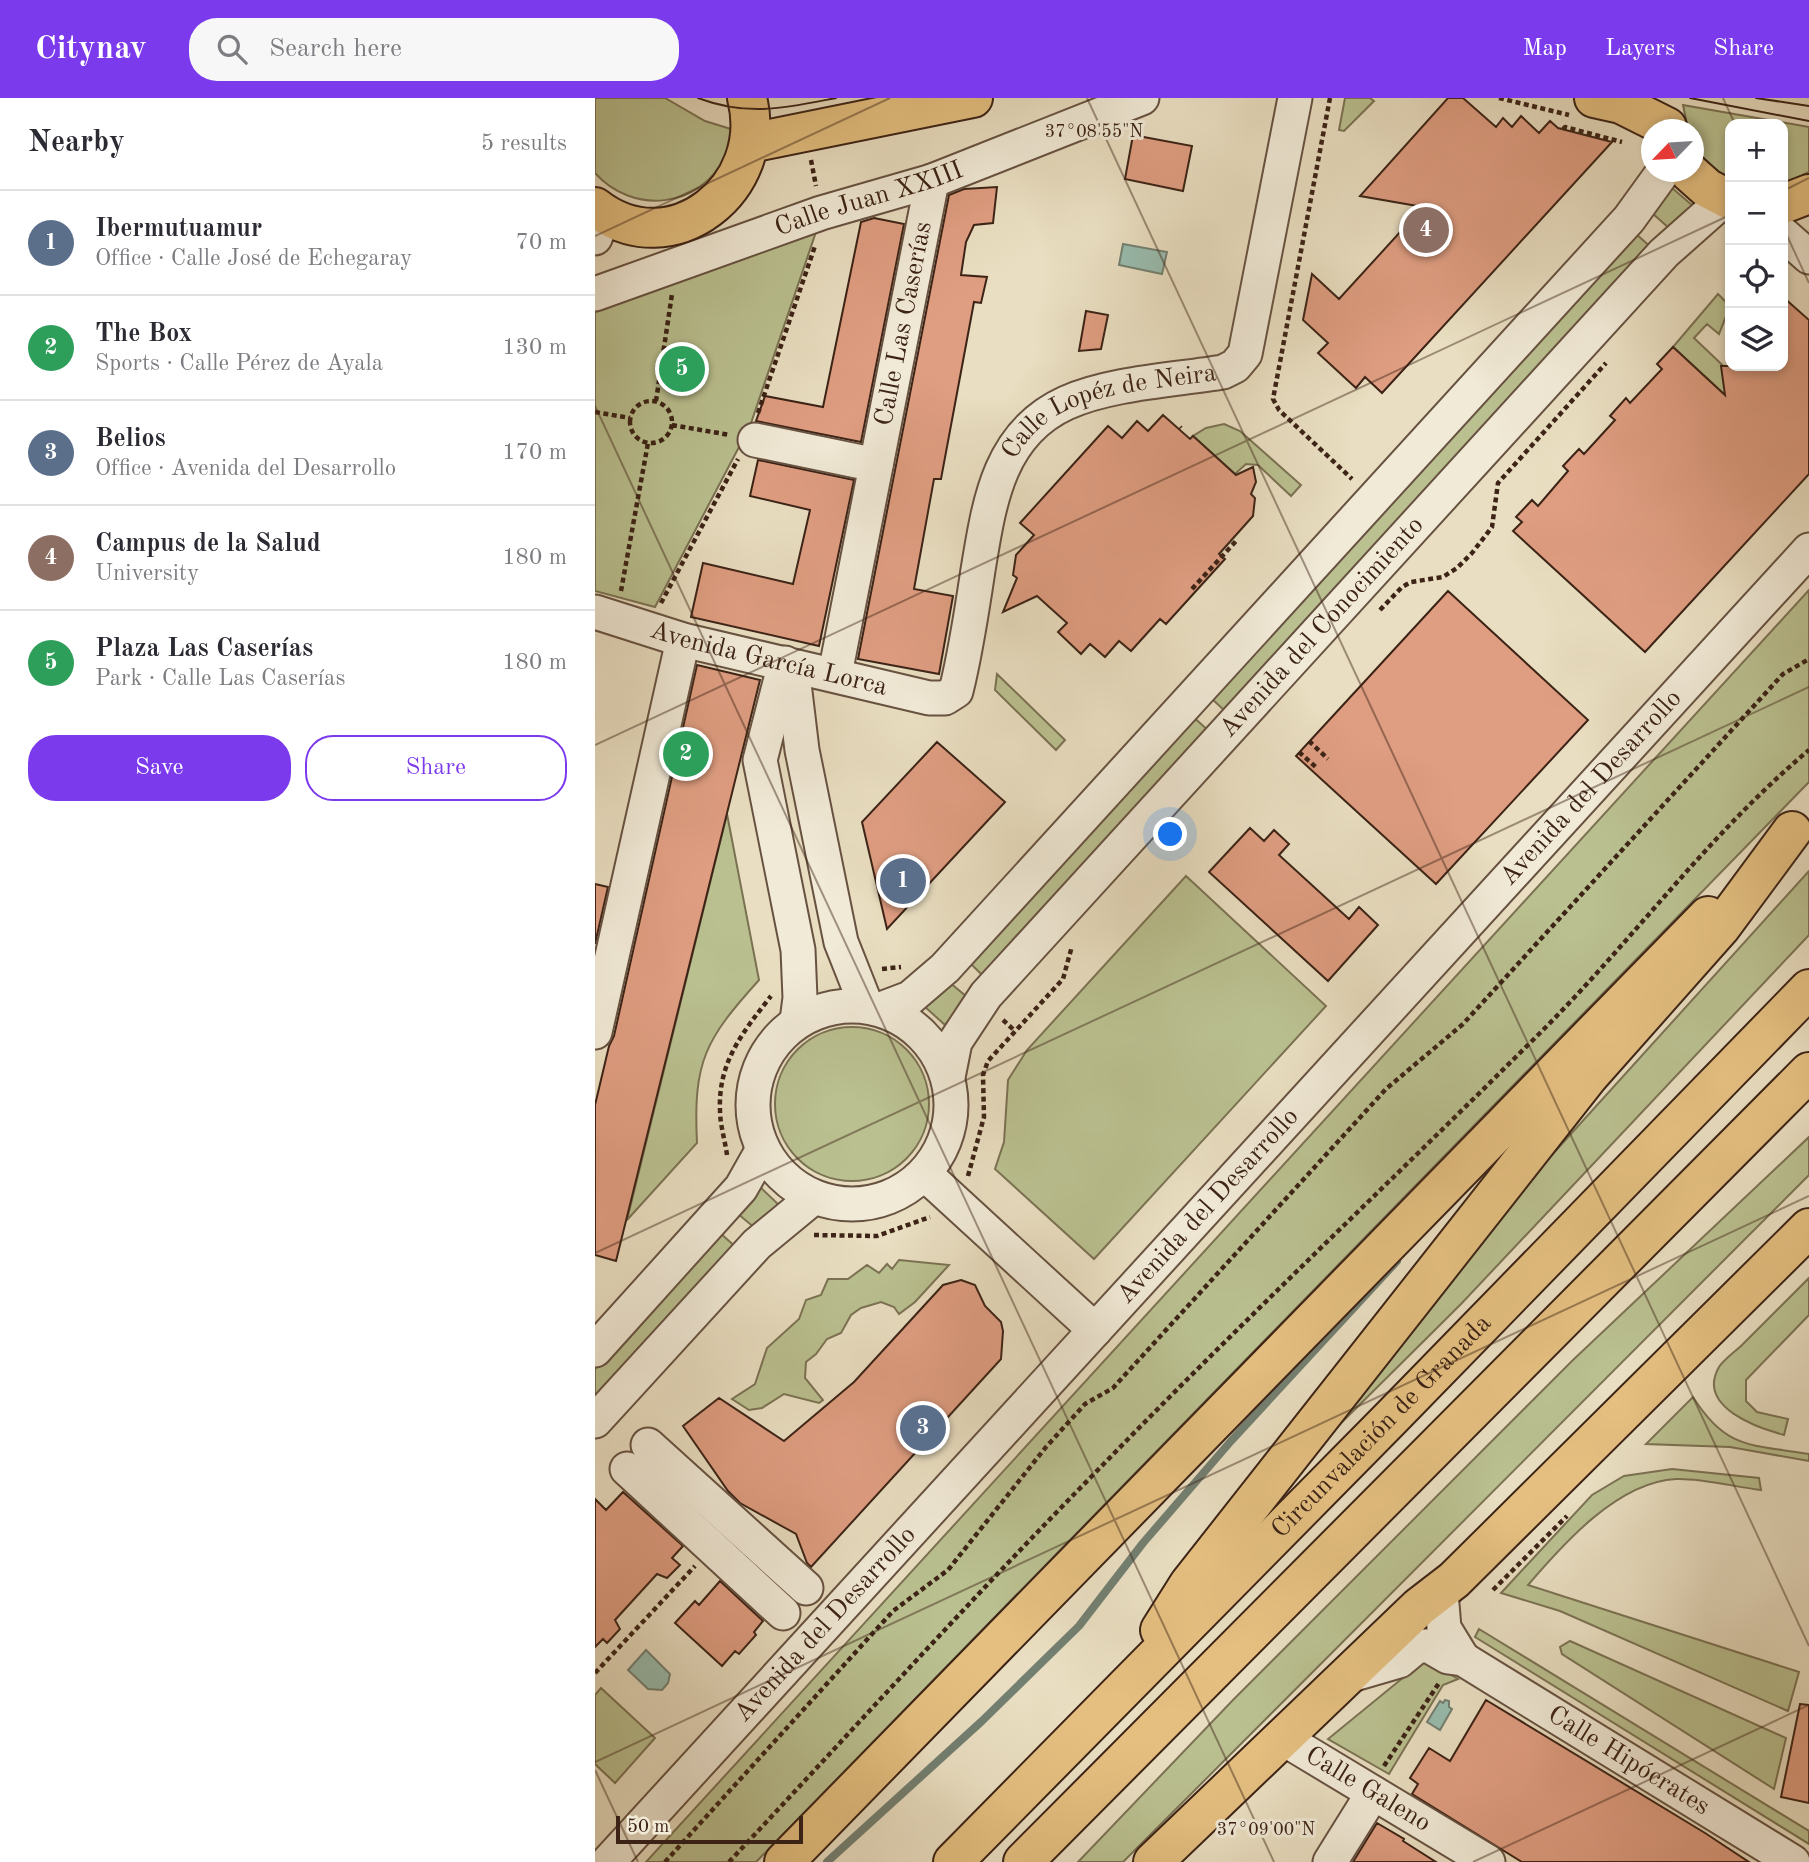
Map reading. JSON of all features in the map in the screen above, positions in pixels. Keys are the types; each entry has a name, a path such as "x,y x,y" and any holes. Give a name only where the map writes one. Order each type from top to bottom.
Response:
{"main road":[{"path":"598,220 638,226 669,226 698,216 722,198 741,172 750,143 747,98"},
{"path":"750,143 973,98"},
{"path":"1586,108 1621,104 1667,118"},
{"path":"1700,182 1725,197"},
{"path":"1120,1694 1189,1584 1588,1077 1721,926 1800,821"},
{"path":"784,1862 1800,821"},
{"name":"Circunvalación de Granada","path":"953,1862 1809,989"},
{"name":"Circunvalación de Granada","path":"1023,1862 1809,1072"},
{"path":"1153,1862 1285,1739 1419,1607 1441,1592 1809,1228"}],"street":[{"name":"Calle Juan XXIII","path":"595,293 821,213 932,181 1142,98"},
{"name":"Calle Lopéz de Neira","path":"945,698 956,691 960,676 990,499 1004,463 1023,436 1049,412 1067,402 1093,393 1223,372 1235,366 1245,354 1295,98"},
{"name":"Calle Las Caserías","path":"835,674 932,181"},
{"name":"Avenida del Conocimiento","path":"874,1007 910,998 945,968 1620,230 1657,182"},
{"name":"Avenida del Conocimiento","path":"948,1077 955,1042 986,995 1664,253 1725,202"},
{"path":"1788,238 1809,257"},
{"path":"755,440 876,465"},
{"name":"Avenida del Desarrollo","path":"608,1862 1809,550"},
{"name":"Avenida García Lorca","path":"607,607 683,640 929,698 945,698"},
{"path":"595,1032 683,640"},
{"path":"789,664 802,750 843,950 874,1007"},
{"path":"789,664 761,760 797,950 800,998 797,1021"},
{"path":"761,760 776,752 802,750"},
{"path":"829,1007 874,1007 903,1018 932,1044 948,1077 952,1106 943,1147 925,1174 905,1190 876,1202 843,1205 814,1197 784,1177 763,1149 753,1115 756,1078 770,1048 797,1021 829,1007"},
{"path":"595,1350 741,1188 763,1149"},
{"path":"925,1174 1095,1330"},
{"path":"595,1421 757,1244 814,1197"},
{"path":"648,1445 806,1588"},
{"path":"627,1469 783,1613"},
{"name":"Calle Hipócrates","path":"1441,1592 1444,1628 1452,1669"},
{"name":"Calle Hipócrates","path":"1351,1675 1399,1661 1417,1646 1429,1646 1448,1657 1452,1669 1794,1862"},
{"name":"Calle Galeno","path":"1285,1739 1376,1784 1487,1862"},
{"path":"1330,1862 1376,1784"}],"path":[{"path":"1330,98 1273,399 1279,410 1352,479"},
{"path":"1499,98 1586,108"},
{"path":"1563,129 1565,127 1622,142"},
{"path":"656,401 673,286"},
{"path":"1375,616 1402,587 1411,582 1443,577 1472,554 1492,527 1498,483 1615,353"},
{"path":"656,401 669,409 672,425 666,437 648,443 632,431 630,418 637,406 656,401"},
{"path":"595,412 630,418"},
{"path":"672,425 755,440"},
{"path":"607,607 648,443"},
{"path":"1344,487 1361,469"},
{"path":"1192,589 1235,541"},
{"path":"665,1862 893,1611 948,1570 1046,1447 1085,1404 1113,1388 1386,1089 1463,1024 1783,674 1809,659"},
{"path":"1309,741 1328,758"},
{"path":"729,1862 1093,1475 1546,1027 1628,942 1710,844 1772,781 1809,750"},
{"path":"1299,752 1318,769"},
{"path":"971,1183 967,1174 984,1118 983,1075 988,1061 1063,979 1074,942"},
{"path":"875,964 882,969 893,970 909,962"},
{"path":"724,1163 727,1155 720,1111 723,1074 734,1046 747,1024 773,993"},
{"path":"809,1236 877,1236 924,1217 937,1216"},
{"path":"1493,1590 1576,1507"},
{"path":"595,1673 712,1548"},
{"path":"1376,1784 1452,1669"}],"green space":[{"path":"595,98 665,98 705,121 731,129 726,153 714,174 700,187 683,196 646,200 628,196 610,187 595,173"},
{"path":"1345,98 1370,98 1374,101 1344,131 1339,130"},
{"path":"1683,105 1763,119 1725,119 1725,177 1704,157 1704,119 1686,119"},
{"path":"1788,123 1809,127 1809,172 1788,182"},
{"path":"1671,187 1693,206 1670,229 1652,213"},
{"path":"817,229 750,426 655,607 595,591 595,313 604,305"},
{"path":"1635,233 1653,249 1227,713 1210,697"},
{"path":"1718,294 1725,301 1725,319 1719,334 1707,324 1694,338 1725,368 1725,371 1736,378 1739,408 1673,347"},
{"path":"1224,424 1240,431 1301,485 1291,496 1258,465 1246,464 1235,474 1193,436 1206,428"},
{"path":"1809,590 1809,782 756,1862 646,1862"},
{"path":"997,674 1065,740 1056,750 995,690"},
{"path":"1191,715 1209,731 985,978 968,961"},
{"path":"727,814 759,980 726,1019 706,1053 697,1091 697,1143 627,1220"},
{"path":"1809,871 1809,935 1461,1304 1312,1452 1541,1167"},
{"path":"1186,876 1326,1006 1094,1259 995,1169 1004,1142 1008,1080 1027,1050"},
{"path":"949,982 967,997 945,1025 924,1006"},
{"path":"852,1027 882,1033 907,1049 923,1074 929,1104 923,1134 907,1159 882,1175 852,1181 822,1175 797,1159 781,1134 775,1104 781,1074 797,1049 822,1033"},
{"path":"1809,1137 1809,1175 1123,1862 1078,1862 1233,1700 1573,1360"},
{"path":"758,1185 780,1206 756,1229 737,1213"},
{"path":"719,1232 738,1249 595,1405 595,1369"},
{"path":"899,1260 949,1265 915,1302 899,1314 894,1307 881,1302 861,1308 851,1315 841,1333 827,1339 806,1362 805,1378 823,1400 819,1403 784,1394 762,1408 749,1410 732,1399 755,1384 767,1348 799,1319 806,1300 821,1295 828,1279 848,1279 867,1265 879,1273 887,1264 892,1269"},
{"path":"1809,1278 1809,1315 1746,1380 1746,1401 1757,1412 1788,1419 1784,1435 1746,1421 1733,1413 1716,1394 1714,1381 1724,1361"},
{"path":"1693,1397 1705,1415 1730,1436 1756,1446 1809,1454 1809,1461 1730,1447 1646,1444"},
{"path":"1672,1469 1759,1478 1761,1490 1708,1481 1676,1479 1633,1491 1594,1517 1575,1534 1528,1585 1799,1672 1788,1711 1560,1611 1501,1593 1592,1495 1624,1476"},
{"path":"1479,1629 1809,1831 1809,1844 1475,1637"},
{"path":"1570,1641 1786,1738 1774,1789 1562,1654 1560,1647"},
{"path":"1426,1659 1458,1679 1443,1685 1389,1774 1328,1739"},
{"path":"601,1688 655,1738 615,1783 595,1764 595,1695"}],"shaded area":[{"path":"1123,244 1167,252 1162,274 1119,265"},
{"path":"646,1650 670,1674 668,1683 662,1690 648,1689 628,1670"},
{"path":"1445,1700 1449,1701 1449,1707 1452,1709 1440,1730 1427,1722 1440,1701 1443,1703"}],"building":[{"path":"1448,98 1463,98 1496,127 1503,118 1512,127 1521,116 1539,133 1550,121 1558,128 1612,142 1382,393 1365,377 1356,388 1318,353 1328,343 1303,320 1312,274 1339,299 1423,207 1360,196"},
{"path":"1133,135 1192,146 1183,191 1125,179"},
{"path":"997,187 993,223 974,225 966,242 961,275 987,277 981,303 974,302 941,479 934,479 914,589 953,596 939,674 858,659 949,195 964,189"},
{"path":"874,218 904,224 861,442 756,421 765,396 823,407 861,222"},
{"path":"1788,301 1809,320 1809,474 1645,652 1513,531 1522,522 1516,517 1532,500 1538,506 1568,471 1563,466 1579,449 1584,454 1615,420 1610,416 1626,398 1630,403 1662,369 1657,364 1673,347 1725,395 1721,366 1725,366 1725,371 1788,371"},
{"path":"1086,311 1108,315 1101,349 1079,351"},
{"path":"1163,415 1190,439 1193,436 1236,475 1253,467 1256,482 1251,494 1255,498 1253,516 1219,554 1225,559 1166,624 1160,619 1131,651 1119,641 1105,657 1090,644 1081,654 1058,632 1067,623 1037,596 1003,612 1017,578 1013,575 1016,555 1034,535 1020,523 1108,426 1122,438 1137,421 1148,431"},
{"path":"758,460 854,480 819,646 691,617 703,563 793,584 810,510 750,496"},
{"path":"1448,591 1588,720 1436,884 1296,756"},
{"path":"697,665 760,680 616,1261 595,1255 595,1105 609,1046 614,1036"},
{"path":"937,742 1005,802 887,929 862,822"},
{"path":"1250,828 1264,841 1274,830 1289,844 1279,855 1349,919 1359,907 1378,925 1328,981 1209,872"},
{"path":"595,884 608,887 595,944"},
{"path":"961,1280 975,1285 985,1306 1001,1322 1001,1359 811,1567 796,1534 740,1503 728,1491 683,1426 719,1398 784,1441 854,1382 943,1285"},
{"path":"623,1492 683,1546 672,1558 680,1565 667,1578 657,1574 615,1620 620,1629 607,1643 603,1639 595,1647 595,1499 606,1510"},
{"path":"720,1581 763,1621 754,1632 756,1635 739,1654 735,1651 722,1666 675,1623 695,1601 699,1605"},
{"path":"1486,1700 1749,1862 1522,1862 1412,1794 1418,1784 1410,1778 1429,1748 1450,1761"},
{"path":"1800,1704 1809,1705 1809,1803 1781,1797"},
{"path":"1377,1823 1404,1839 1403,1841 1436,1862 1353,1862"}],"waterway":[{"path":"827,1862 982,1721 1079,1626 1143,1543 1231,1441 1397,1261"}],"tram line":[{"path":"698,98 716,104 750,109 783,107 836,98"},
{"path":"1690,98 1809,121"},
{"path":"1756,98 1809,106"}],"place":[{"name":"Campus de la Salud","path":"1426,230"},
{"name":"Plaza Las Caserías","path":"682,369"},
{"name":"The Box","path":"686,754"},
{"name":"Ibermutuamur","path":"903,881"},
{"name":"Belios","path":"923,1428"}]}
